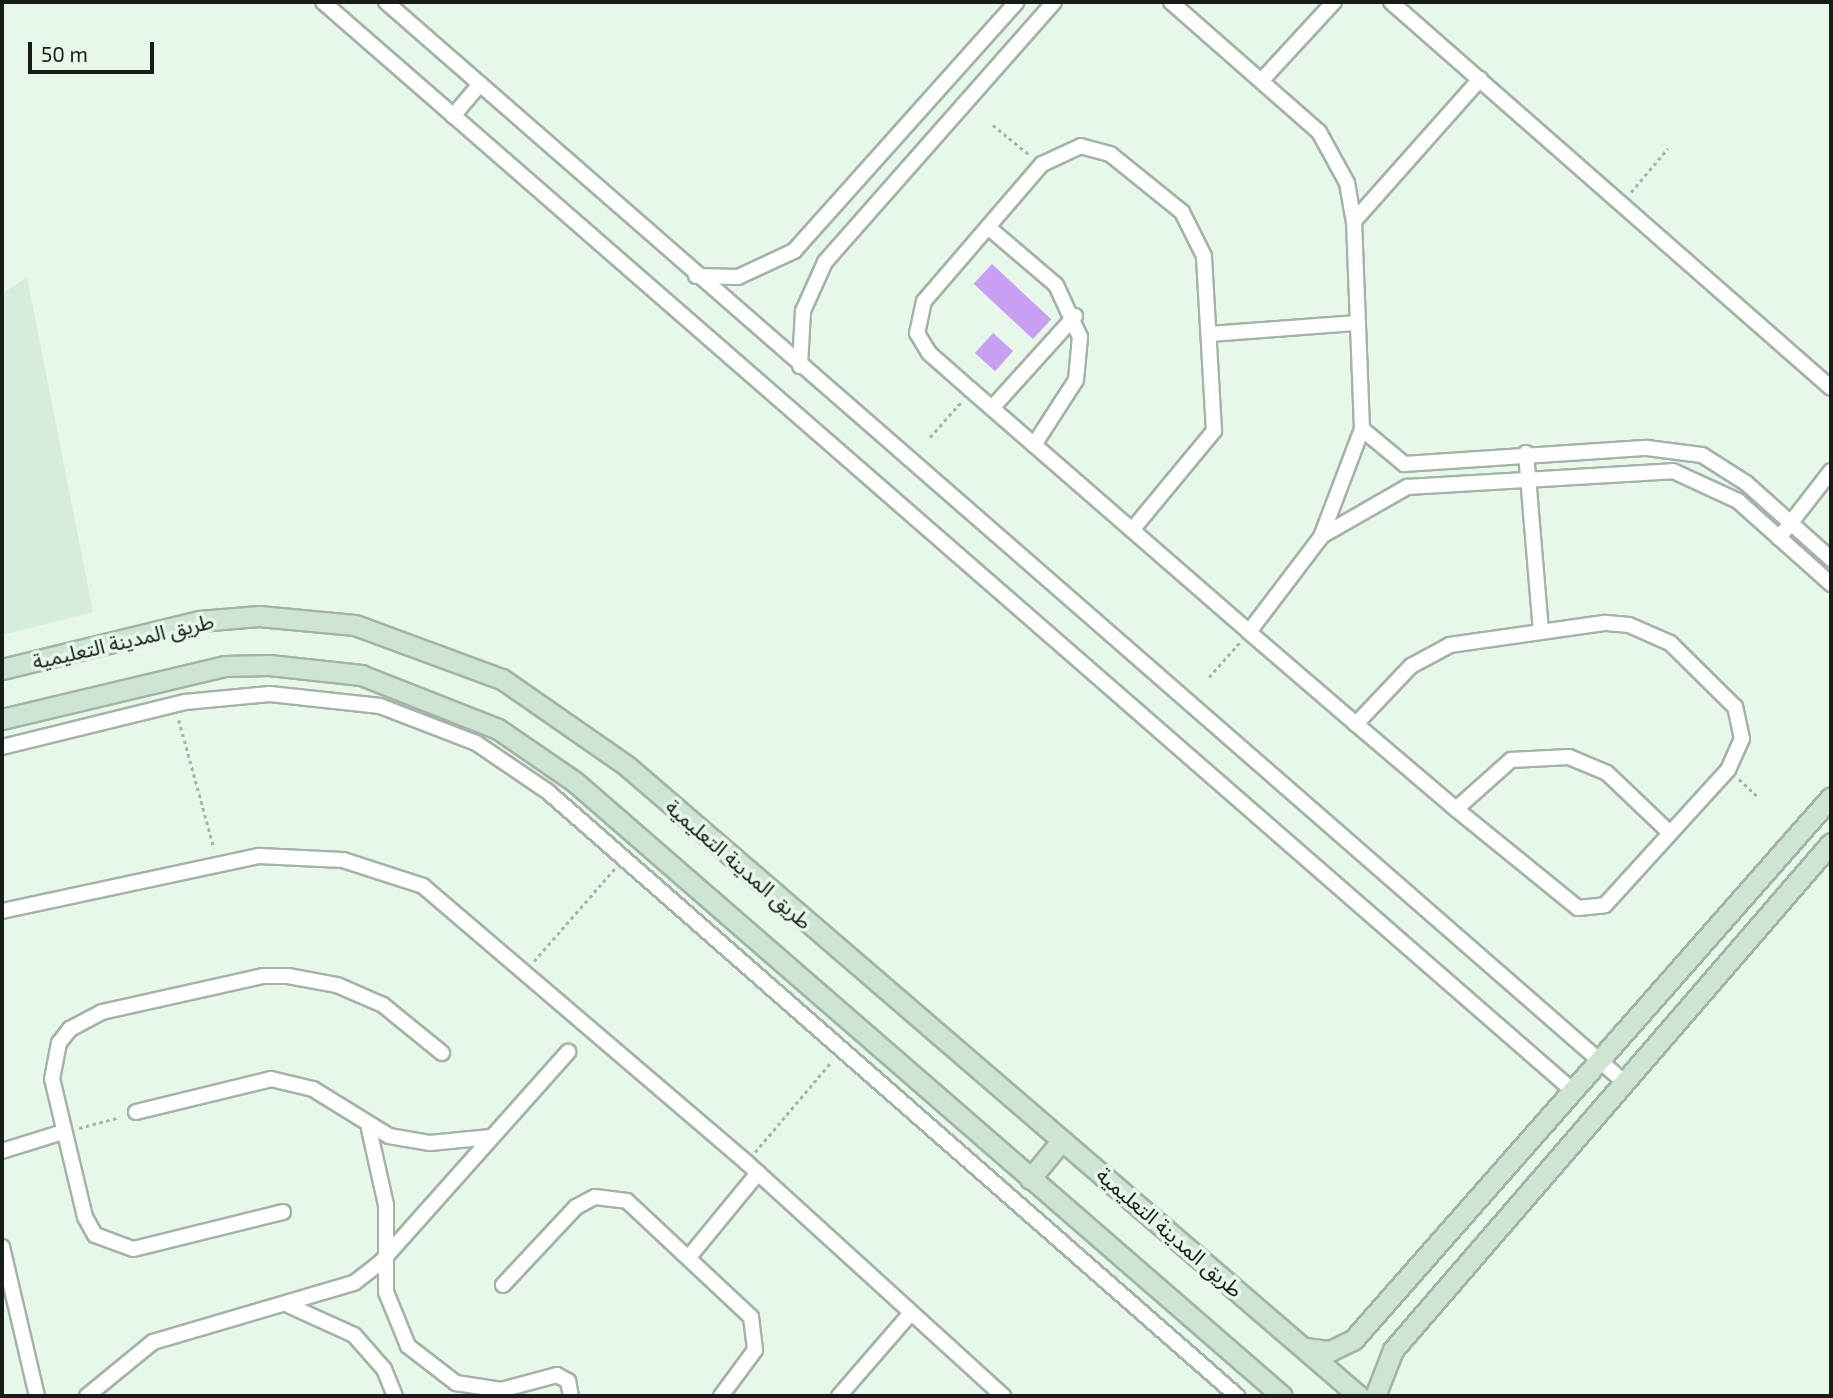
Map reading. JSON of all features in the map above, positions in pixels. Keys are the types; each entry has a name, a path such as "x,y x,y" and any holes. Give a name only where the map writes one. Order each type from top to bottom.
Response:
{"street":[{"path":"323,2 1573,1091"},
{"path":"386,2 696,276 1623,1082"},
{"path":"696,276 758,272 794,251 1017,2"},
{"path":"800,366 803,311 825,262 1054,2"},
{"path":"1171,2 1262,80 1330,148 1354,221 1362,429 1321,537 1249,632"},
{"path":"1262,80 1334,2"},
{"path":"1391,2 1831,388"},
{"path":"1354,221 1480,79"},
{"path":"453,116 480,84"},
{"path":"1132,530 1214,431 1204,256 1182,212 1096,148 1067,148 1042,164 925,301 917,322 921,344 971,390 1249,632 1356,724 1578,908 1605,905 1728,769 1742,738 1735,707 1670,643 1629,625 1541,630 1471,640 1430,654 1356,724"},
{"path":"988,227 1056,285 1075,316 1076,380 1034,444"},
{"path":"992,408 1075,316"},
{"path":"1210,334 1358,323"},
{"path":"1362,429 1404,464 1526,453 1647,448 1702,455 1792,521 1831,559"},
{"path":"1526,453 1541,630"},
{"path":"1321,537 1407,487 1673,471 1718,487 1831,584"},
{"path":"1779,538 1831,471"},
{"name":"طريق المدينة التعليمية","path":"2,670 239,616 355,625 468,662 531,696 626,766 1359,1396"},
{"path":"2,719 225,666 269,665 361,674 458,708 575,782 1030,1180 1282,1396"},
{"path":"2,747 175,704 299,694 357,701 424,719 516,768 623,858 1237,1396"},
{"path":"1456,809 1511,760 1569,757 1607,772 1670,833"},
{"path":"1305,1348 1330,1351 1353,1340 1831,797"},
{"path":"1375,1396 1393,1350 1831,843"},
{"path":"2,911 218,862 301,855 384,870 423,886 746,1162 1003,1396"},
{"path":"283,1212 143,1247 113,1246 89,1227 63,1132 53,1061 70,1029 102,1012 263,976 313,979 361,994 404,1018 442,1053"},
{"path":"88,1396 153,1342 289,1306 354,1283 385,1257 568,1052"},
{"path":"136,1112 271,1079 328,1097 369,1129 430,1143 492,1137"},
{"path":"369,1129 384,1192 385,1257 393,1320 429,1368 486,1390 557,1375 568,1381 571,1396"},
{"path":"2,1151 63,1132"},
{"path":"1030,1180 1062,1140"},
{"path":"689,1256 758,1173"},
{"path":"503,1285 576,1207 595,1197 627,1201 745,1308 755,1328 750,1361 721,1396"},
{"path":"2,1247 37,1396"},
{"path":"289,1306 355,1335 384,1369 395,1396"},
{"path":"839,1396 911,1313"}],"path":[{"path":"993,125 1042,164"},
{"path":"1622,202 1668,148"},
{"path":"930,437 971,390"},
{"path":"1209,677 1249,632"},
{"path":"175,704 218,862"},
{"path":"1728,769 1757,796"},
{"path":"525,971 623,858"},
{"path":"746,1162 842,1050"},
{"path":"63,1132 136,1112"}],"shaded area":[{"path":"27,277 93,612 2,635 2,294"}],"building":[{"path":"992,264 1051,319 1033,339 974,284"},
{"path":"993,333 1013,351 995,371 975,353"}]}
